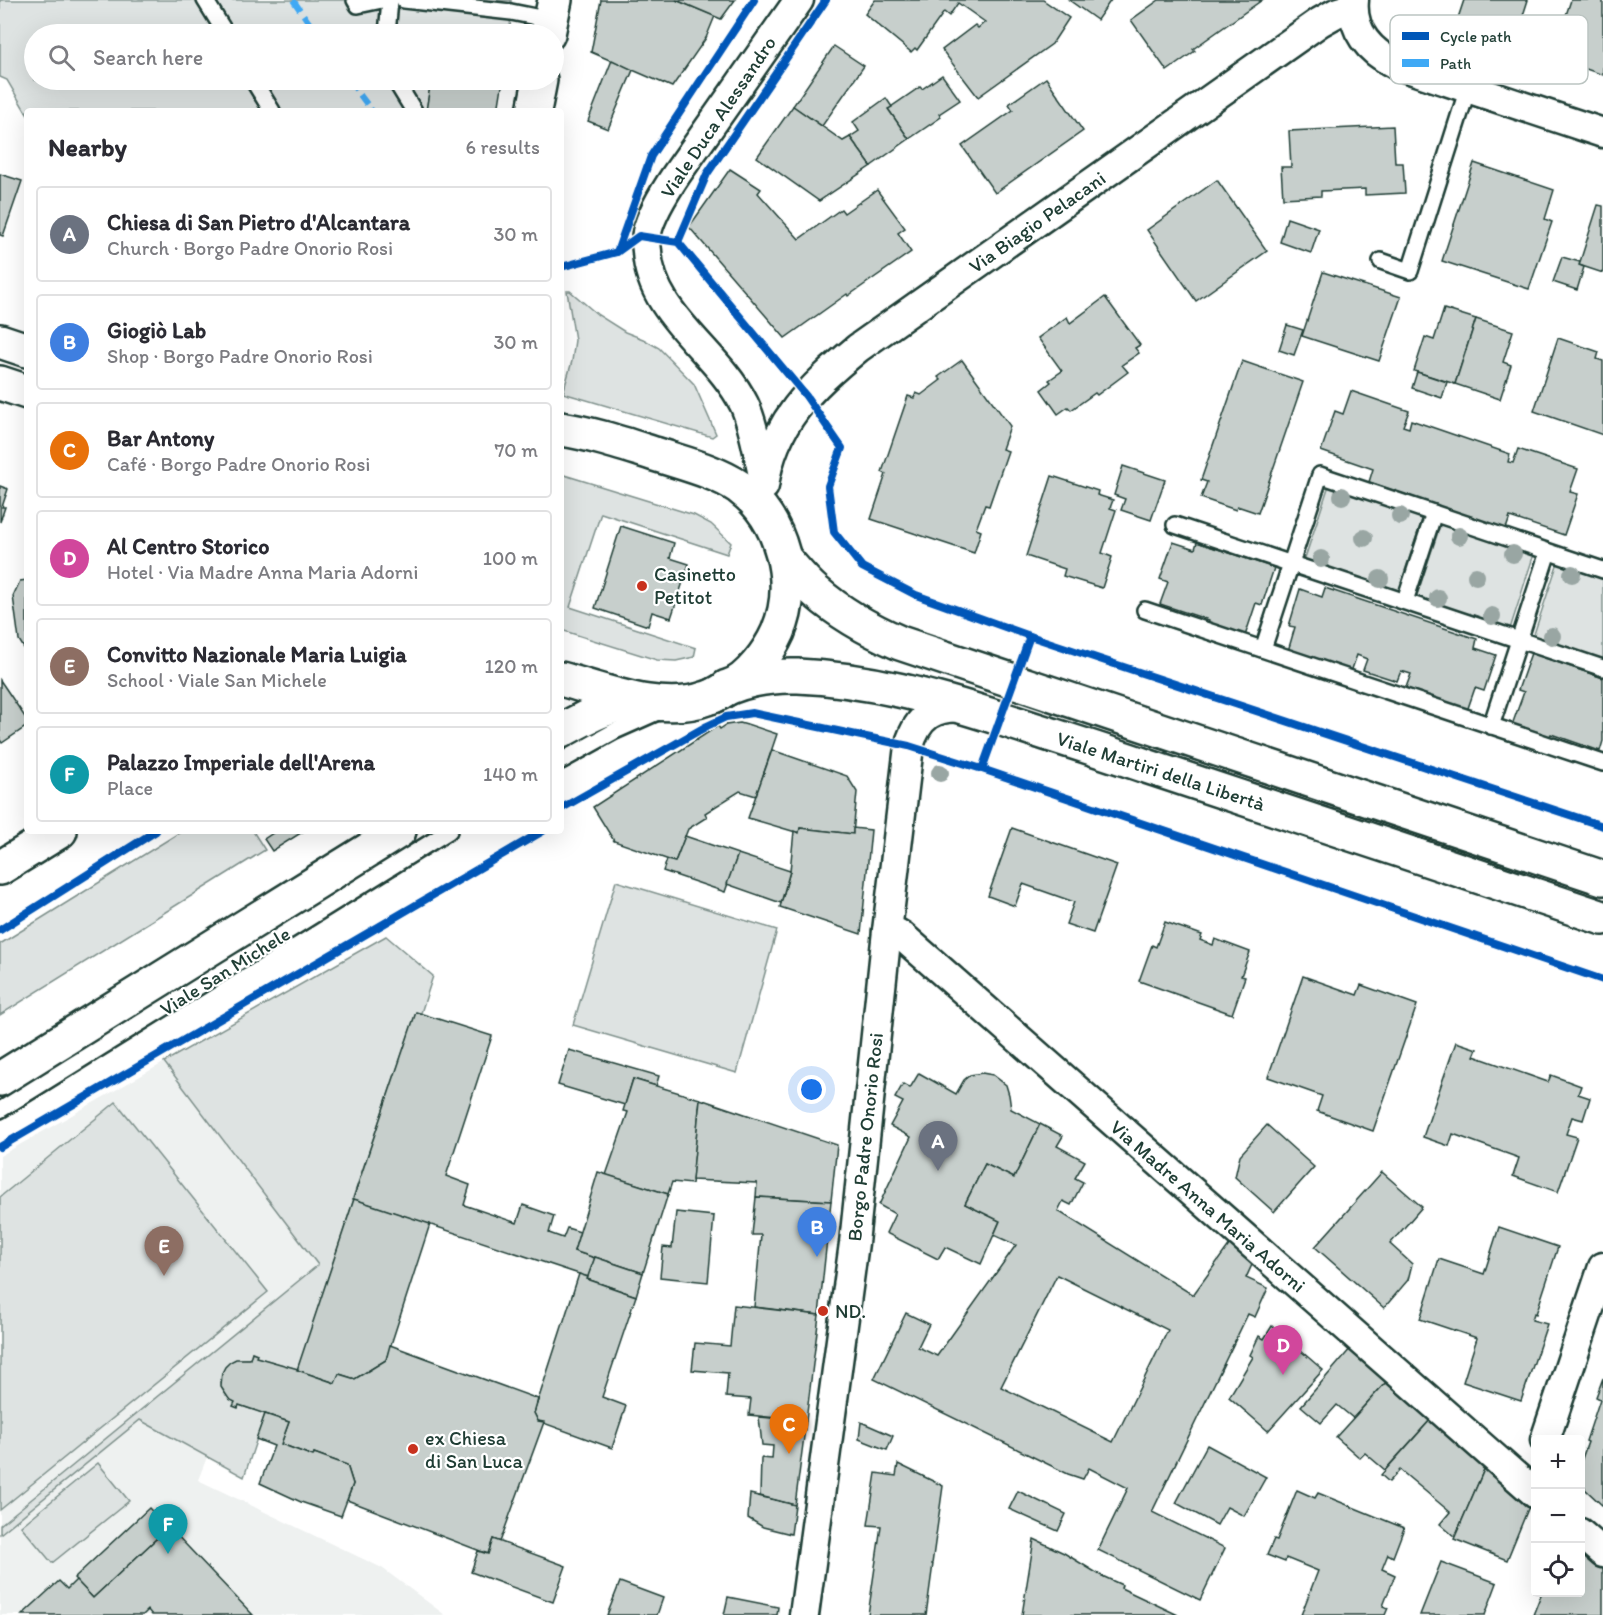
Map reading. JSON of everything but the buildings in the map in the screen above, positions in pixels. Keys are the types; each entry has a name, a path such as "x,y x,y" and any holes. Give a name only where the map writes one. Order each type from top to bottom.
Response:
{"main road":[{"path":"535,108 538,90"},
{"path":"0,341 24,349"},
{"path":"0,384 24,392"},
{"path":"564,430 598,436 705,470 722,478 740,488 755,502 773,528 784,558 788,580 787,602 780,629 770,648 757,665 733,686 710,695"},
{"name":"Viale Martiri della Libertà","path":"784,558 830,603 856,621 900,643 1603,878"},
{"name":"Viale Martiri della Libertà","path":"645,701 668,704 710,695 776,676 835,679 878,686 978,711 1603,918"},
{"path":"564,680 645,701"},
{"path":"564,729 616,704 645,701"},
{"path":"0,868 55,834"},
{"name":"Viale San Michele","path":"0,1079 394,834"}],"street":[{"name":"Viale Duca Alessandro","path":"773,528 766,508 764,486 744,404 719,367 679,322 660,294 647,257 647,232 662,198 676,175 799,0"},
{"name":"Via Biagio Pelacani","path":"764,486 769,458 790,415 831,370 1320,22 1354,4"},
{"path":"1354,4 1356,22 1362,36 1371,48 1390,61"},
{"path":"1456,84 1603,133"},
{"name":"Borgo Padre Onorio Rosi","path":"804,1615 854,1243 907,756 914,733 921,721 936,710 957,707 978,711"},
{"name":"Via Madre Anna Maria Adorni","path":"887,931 897,933 910,944 1531,1482"},
{"path":"1547,1435 1603,1267"},
{"path":"1585,1537 1603,1553"}],"lane":[{"path":"205,0 220,24"},
{"path":"355,0 358,5 382,0"},
{"path":"388,24 390,0"},
{"path":"404,0 551,18"},
{"path":"1381,261 1410,271 1468,88"},
{"path":"259,90 270,108"},
{"path":"401,90 412,108"},
{"path":"1263,649 1320,475 1603,570"},
{"path":"1405,601 1434,513"},
{"path":"1175,525 1603,668"},
{"path":"1491,726 1548,552"},
{"path":"1145,610 1603,763"},
{"path":"564,759 615,730 652,714 710,695"},
{"name":"Viale San Michele","path":"0,1110 444,834"}],"shaded area":[{"path":"0,0 511,0 510,24 24,24 24,90 429,90 426,108 24,109 7,80 0,77"},
{"path":"567,291 625,332 659,348 694,384 716,434 712,437 564,393 575,340"},
{"path":"564,475 694,515 711,524 731,543 727,554 601,513 570,607 696,648 694,657 676,661 657,660 564,631"},
{"path":"1329,485 1423,517 1398,592 1304,561"},
{"path":"1441,523 1534,554 1510,629 1416,598"},
{"path":"1558,562 1603,577 1603,661 1533,637"},
{"path":"177,834 255,834 265,850 0,1015 0,944"},
{"path":"616,881 777,930 737,1073 573,1025"},
{"path":"386,936 433,976 421,1013 416,1013 298,1369 256,1357 257,1354 252,1352 250,1359 224,1357 218,1379 226,1409 198,1480 382,1568 445,1615 0,1615 0,1156"},
{"path":"386,936 433,976 421,1013 416,1013 298,1369 256,1357 257,1354 252,1352 250,1359 232,1362 222,1374 222,1389 235,1402 234,1406 239,1405 265,1414 244,1477 140,1420 0,1534 0,1525 318,1265 164,1062"},
{"path":"116,1102 268,1292 0,1510 0,1197"},
{"path":"98,1463 129,1501 52,1563 21,1526"}],"marked path":[{"path":"293,0 310,24"},
{"path":"356,90 370,108"}],"cycle path":[{"path":"617,252 651,156 754,0"},
{"path":"678,242 707,174 826,0"},
{"path":"564,266 617,252 639,236 678,242 806,396 842,448 828,486 834,532 862,567 916,595 1030,636 1603,826"},
{"path":"982,769 1030,636"},
{"path":"564,807 707,726 726,717 752,713 909,746 1603,980"},
{"path":"0,930 151,834"},
{"path":"0,1147 538,834"}],"place":[{"name":"Casinetto Petitot","path":"642,586"},
{"name":"Chiesa di San Pietro d'Alcantara","path":"938,1171"},
{"name":"Giogiò Lab","path":"817,1257"},
{"name":"Convitto Nazionale Maria Luigia","path":"164,1276"},
{"name":"ND.","path":"823,1311"},
{"name":"Al Centro Storico","path":"1283,1375"},
{"name":"ex Chiesa di San Luca","path":"413,1449"},
{"name":"Bar Antony","path":"789,1454"},
{"name":"Palazzo Imperiale dell'Arena","path":"168,1554"}]}
